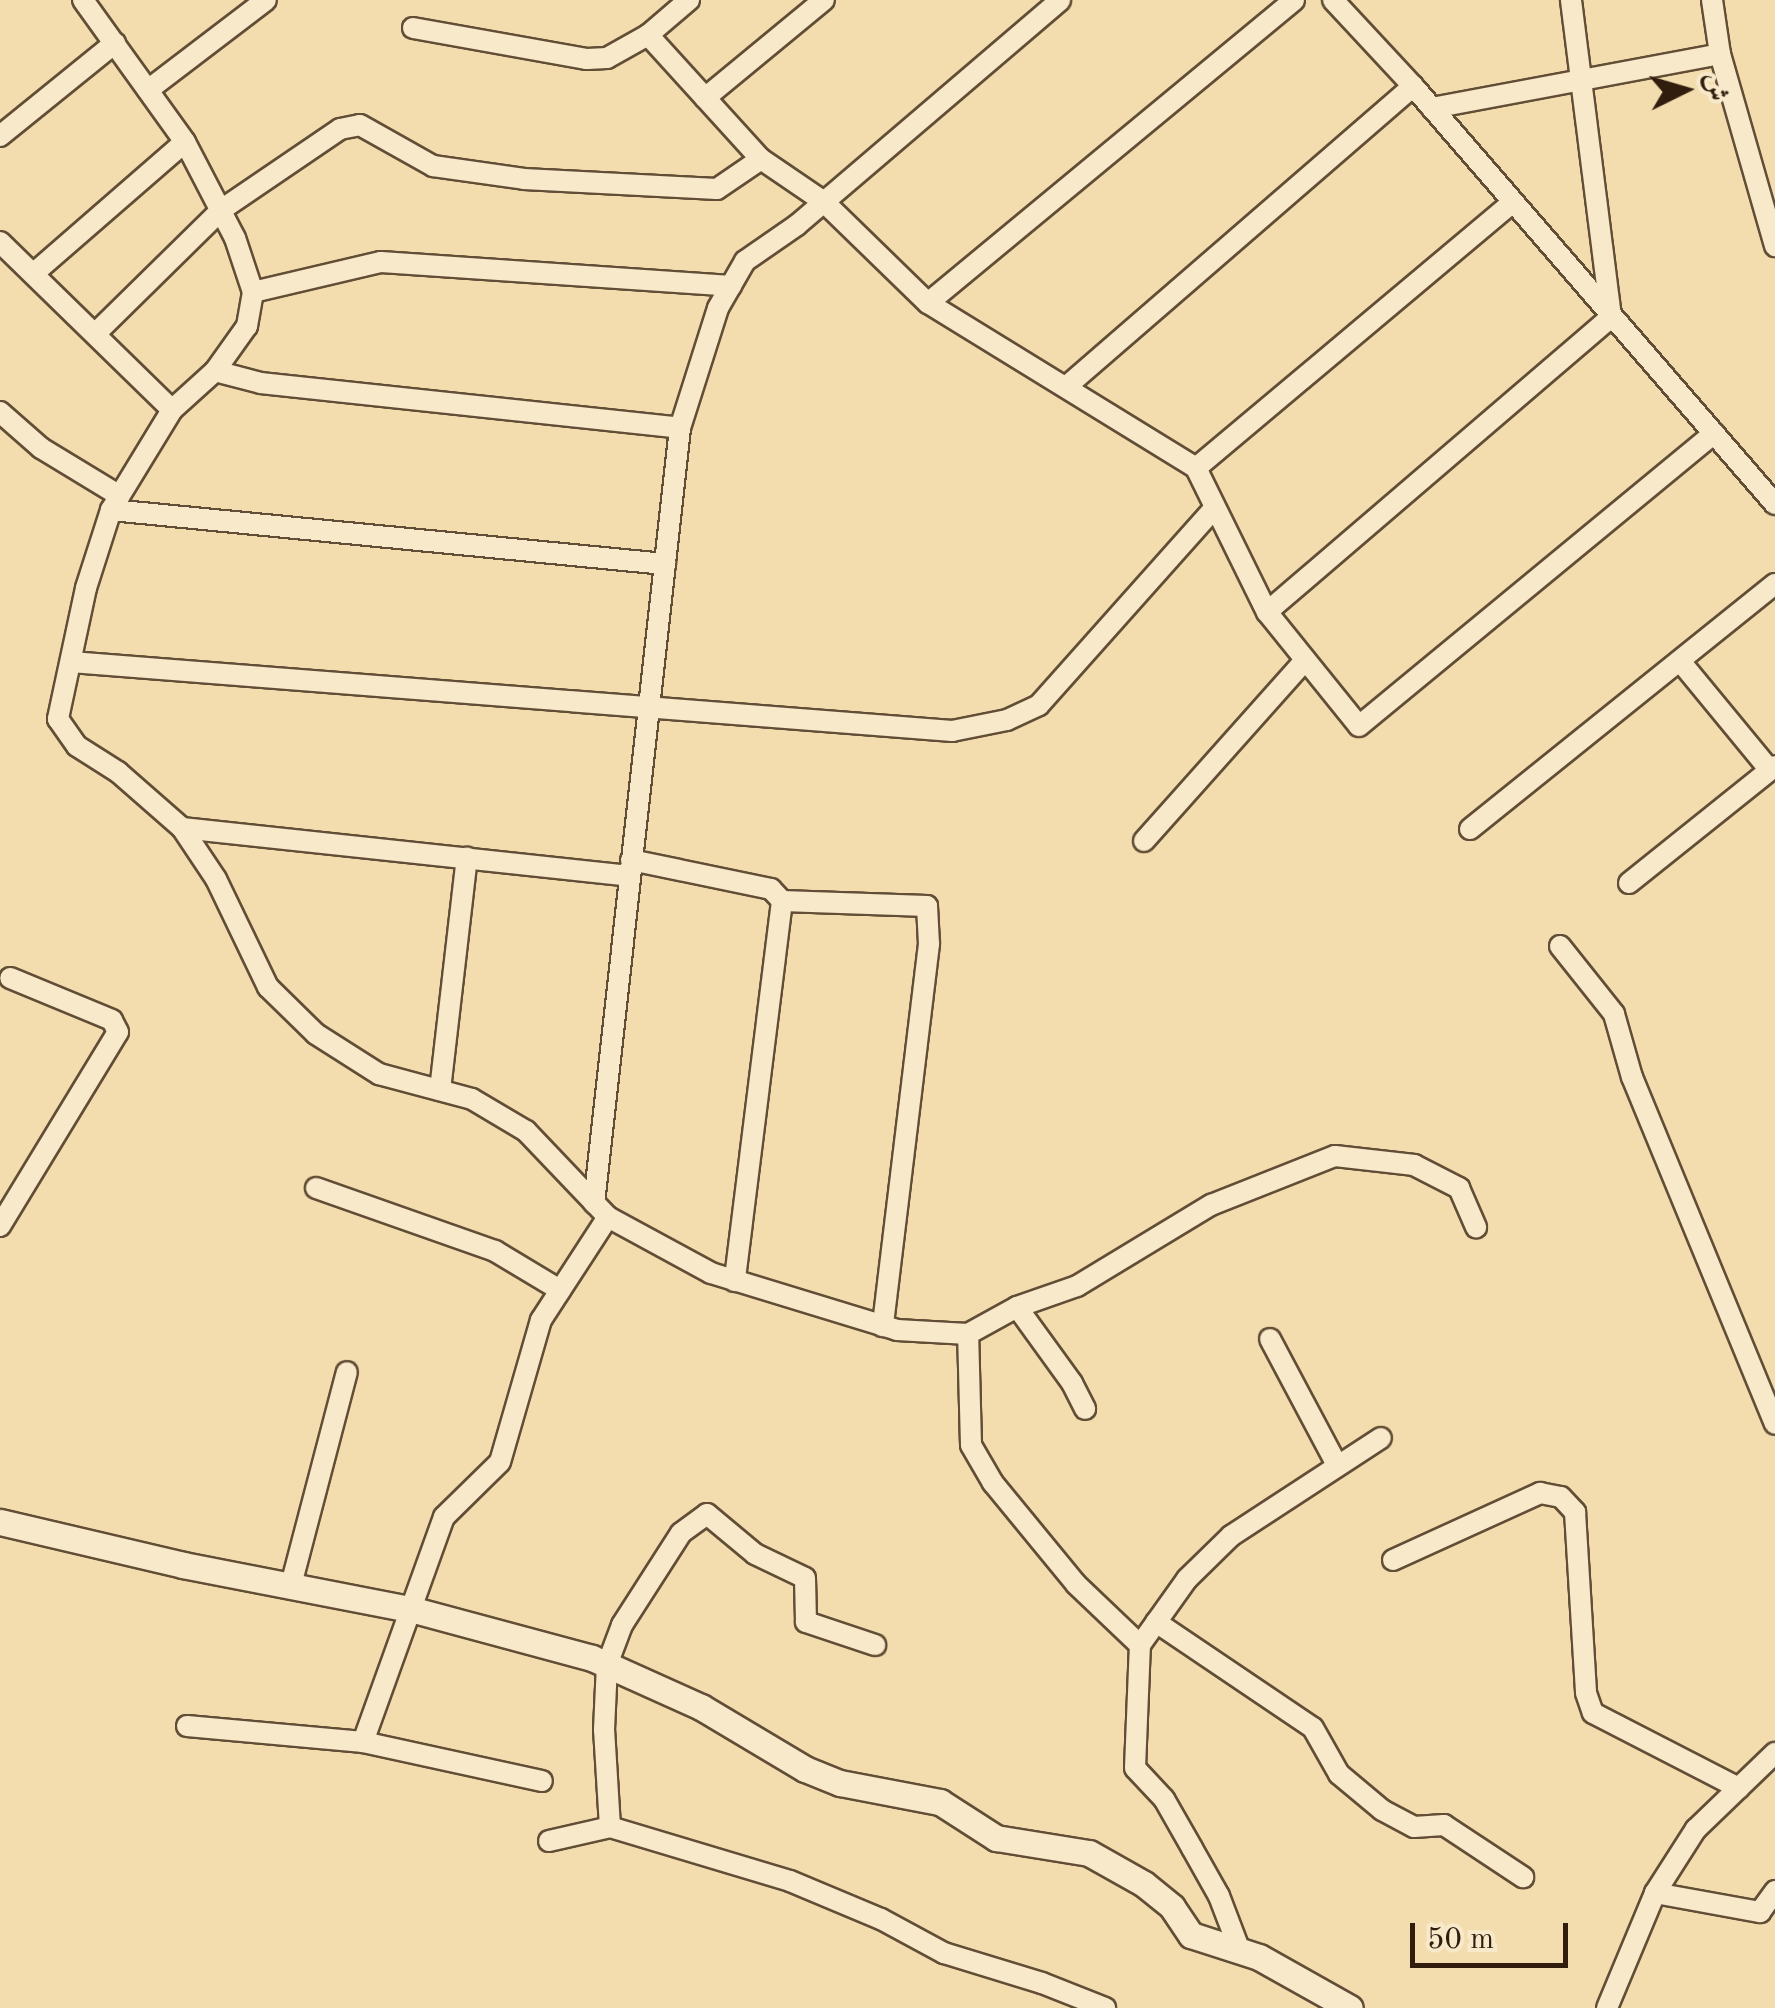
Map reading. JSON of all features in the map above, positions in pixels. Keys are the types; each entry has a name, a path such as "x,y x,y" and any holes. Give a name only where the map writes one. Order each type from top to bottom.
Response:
{"street":[{"path":"83,0 185,142 236,238 253,292 247,326 215,371 172,410 116,503 86,588 58,719 77,746 118,772 182,828 216,879 268,987 316,1034 378,1074 472,1099 526,1131 601,1210 711,1273 883,1326 968,1334 1017,1307 1077,1286 1210,1205 1334,1156 1414,1166 1460,1188 1476,1227"},
{"path":"148,90 266,0"},
{"path":"413,28 587,59 606,58 648,35 689,0"},
{"path":"705,98 824,0"},
{"path":"363,1742 414,1610 444,1517 500,1462 541,1320 601,1210 630,868 680,428 718,308 745,261 824,202 1060,0"},
{"path":"928,303 1294,0"},
{"path":"1333,0 1413,86 1775,504"},
{"path":"1570,0 1611,317"},
{"path":"1715,1 1720,54 1775,246"},
{"path":"648,35 761,158 824,202 928,303 1196,468 1213,510 1267,612 1358,726 1714,433"},
{"path":"0,136 115,43"},
{"path":"1432,108 1720,54"},
{"path":"1066,386 1413,86"},
{"path":"95,334 221,210 340,129 360,125 433,166 524,179 717,189 761,158"},
{"path":"33,274 185,142"},
{"path":"1196,468 1512,203"},
{"path":"0,242 172,410"},
{"path":"253,292 381,262 731,286"},
{"path":"1267,612 1611,317"},
{"path":"215,371 261,383 680,428"},
{"path":"0,412 41,448 116,503 664,564"},
{"path":"71,662 952,732 1007,720 1039,705 1213,510"},
{"path":"1470,829 1775,584"},
{"path":"1144,841 1305,660"},
{"path":"1629,883 1772,768 1680,660"},
{"path":"182,828 467,858 630,868 771,889 782,901 927,906 928,944 883,1326"},
{"path":"440,1090 467,858"},
{"path":"735,1280 782,901"},
{"path":"1560,946 1614,1014 1632,1077 1775,1424"},
{"path":"0,1226 118,1032 112,1020 10,978"},
{"path":"316,1188 495,1250 560,1290"},
{"path":"1017,1307 1085,1408"},
{"path":"968,1334 971,1446 993,1484 1076,1584 1140,1645"},
{"path":"1270,1339 1337,1465"},
{"path":"291,1585 347,1372"},
{"path":"1240,1950 1219,1896 1164,1799 1135,1768 1133,1734 1140,1645 1187,1578 1232,1536 1382,1438"},
{"path":"1393,1560 1540,1493 1562,1497 1576,1512 1586,1692 1593,1713 1739,1788"},
{"path":"610,1827 604,1730 607,1666 622,1625 681,1534 707,1514 756,1554 805,1578 806,1622 874,1645"},
{"path":"0,1522 183,1565 414,1610 607,1666 701,1707 805,1768 840,1783 940,1802 996,1838 1089,1852 1144,1884 1172,1907 1192,1935 1240,1950 1350,2008"},
{"path":"1156,1622 1313,1728 1339,1774 1382,1810 1414,1826 1444,1826 1523,1877"},
{"path":"187,1726 363,1742 542,1782"},
{"path":"1607,2008 1655,1894 1696,1829 1775,1753"},
{"path":"549,1840 610,1827 790,1882 880,1919 944,1954 1042,1982 1105,2008"},
{"path":"1655,1894 1760,1912 1775,1891"}]}
